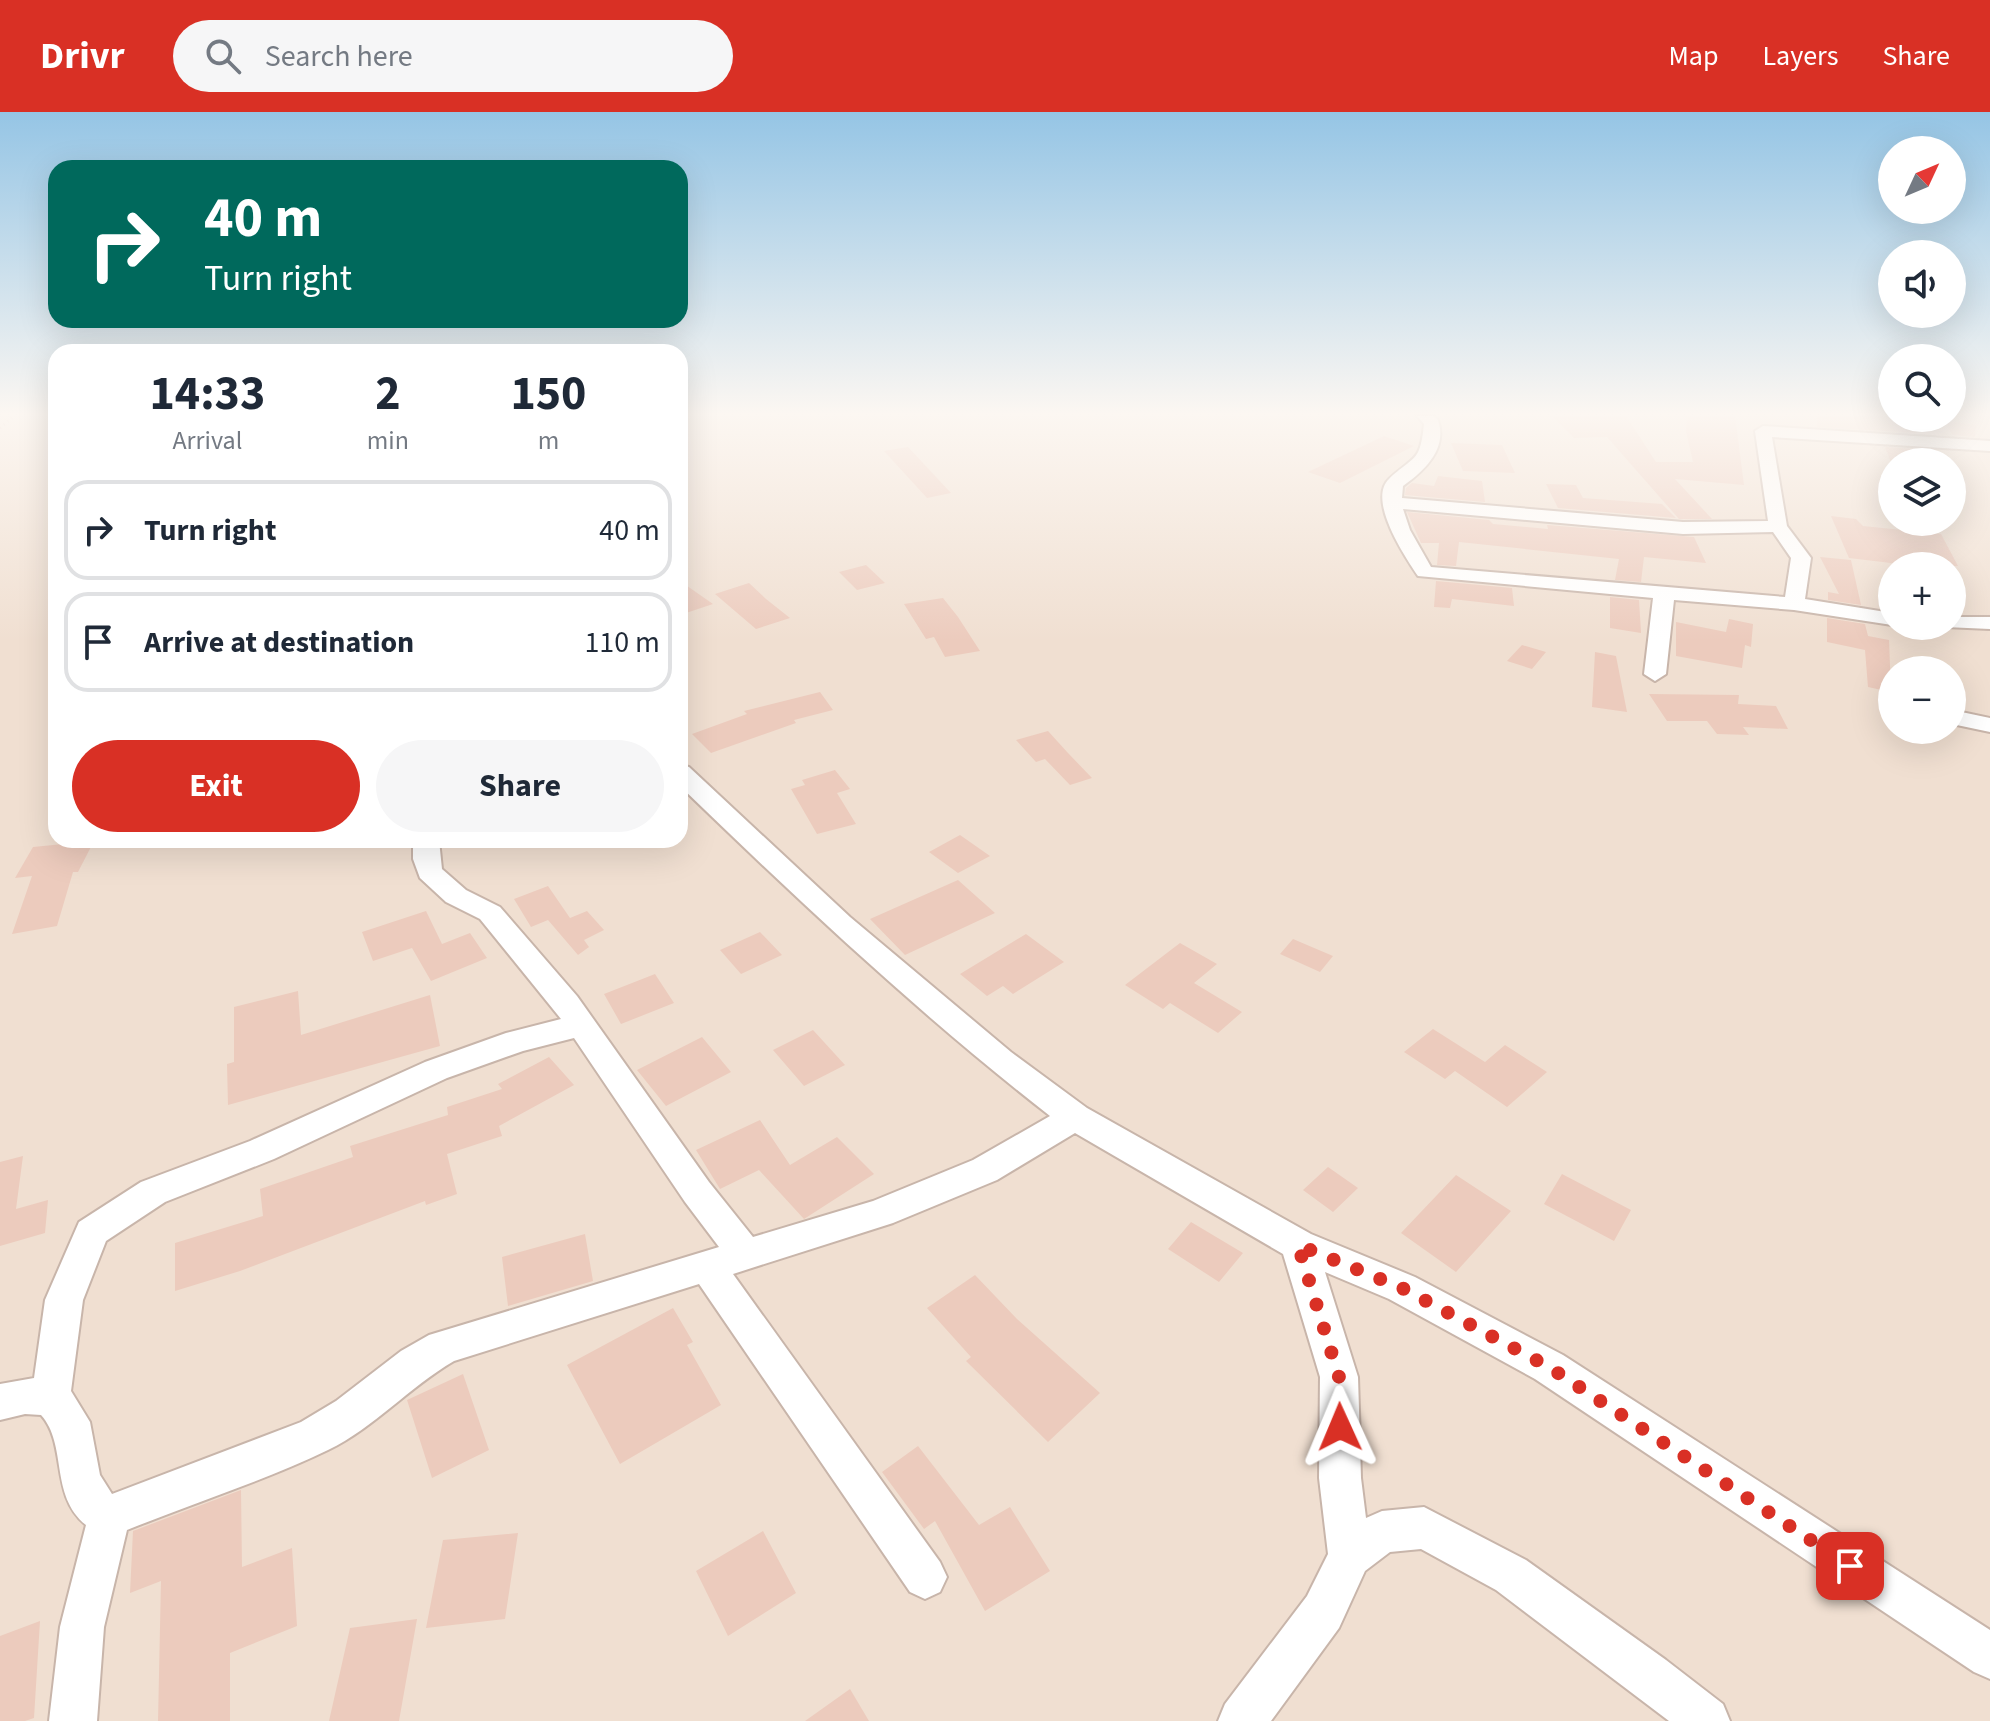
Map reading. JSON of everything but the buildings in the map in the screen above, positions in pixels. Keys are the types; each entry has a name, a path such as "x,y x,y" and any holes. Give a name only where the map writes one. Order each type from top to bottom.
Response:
{"street":[{"path":"1393,491 1391,502 1396,527 1425,572 1794,604 1878,617"},
{"path":"1772,491 1778,526 1801,558 1794,604"},
{"path":"1391,502 1683,528 1778,526"},
{"path":"1655,674 1664,594"},
{"path":"1966,623 1990,623"},
{"path":"1966,720 1990,725"},
{"path":"688,780 840,924 1000,1060 1075,1117 1298,1245 1402,1288 1549,1367 1990,1656"},
{"path":"426,848 430,872 456,896 490,913 582,1025 697,1192 746,1255"},
{"path":"582,1025 517,1041 436,1070 262,1150 153,1192 92,1232 64,1300 51,1397 69,1419 81,1486 96,1510 109,1516 315,1436 350,1414 415,1363 443,1347 881,1213 972,1176 1075,1117"},
{"path":"1298,1245 1339,1377 1340,1478 1350,1556"},
{"path":"707,1267 925,1577"},
{"path":"0,1402 25,1396 51,1397"},
{"path":"73,1721 82,1627 109,1516"},
{"path":"1242,1721 1323,1612 1350,1556 1382,1532 1424,1528 1511,1575 1650,1676 1706,1721"}],"shaded area":[{"path":"0,491 48,491 48,848 688,848 688,491 1878,491 1878,536 1966,536 1966,491 1990,491 1990,1721 0,1721"}],"route":[{"path":"1340,1427 1339,1377 1298,1245 1402,1288 1549,1367 1850,1566"}]}
